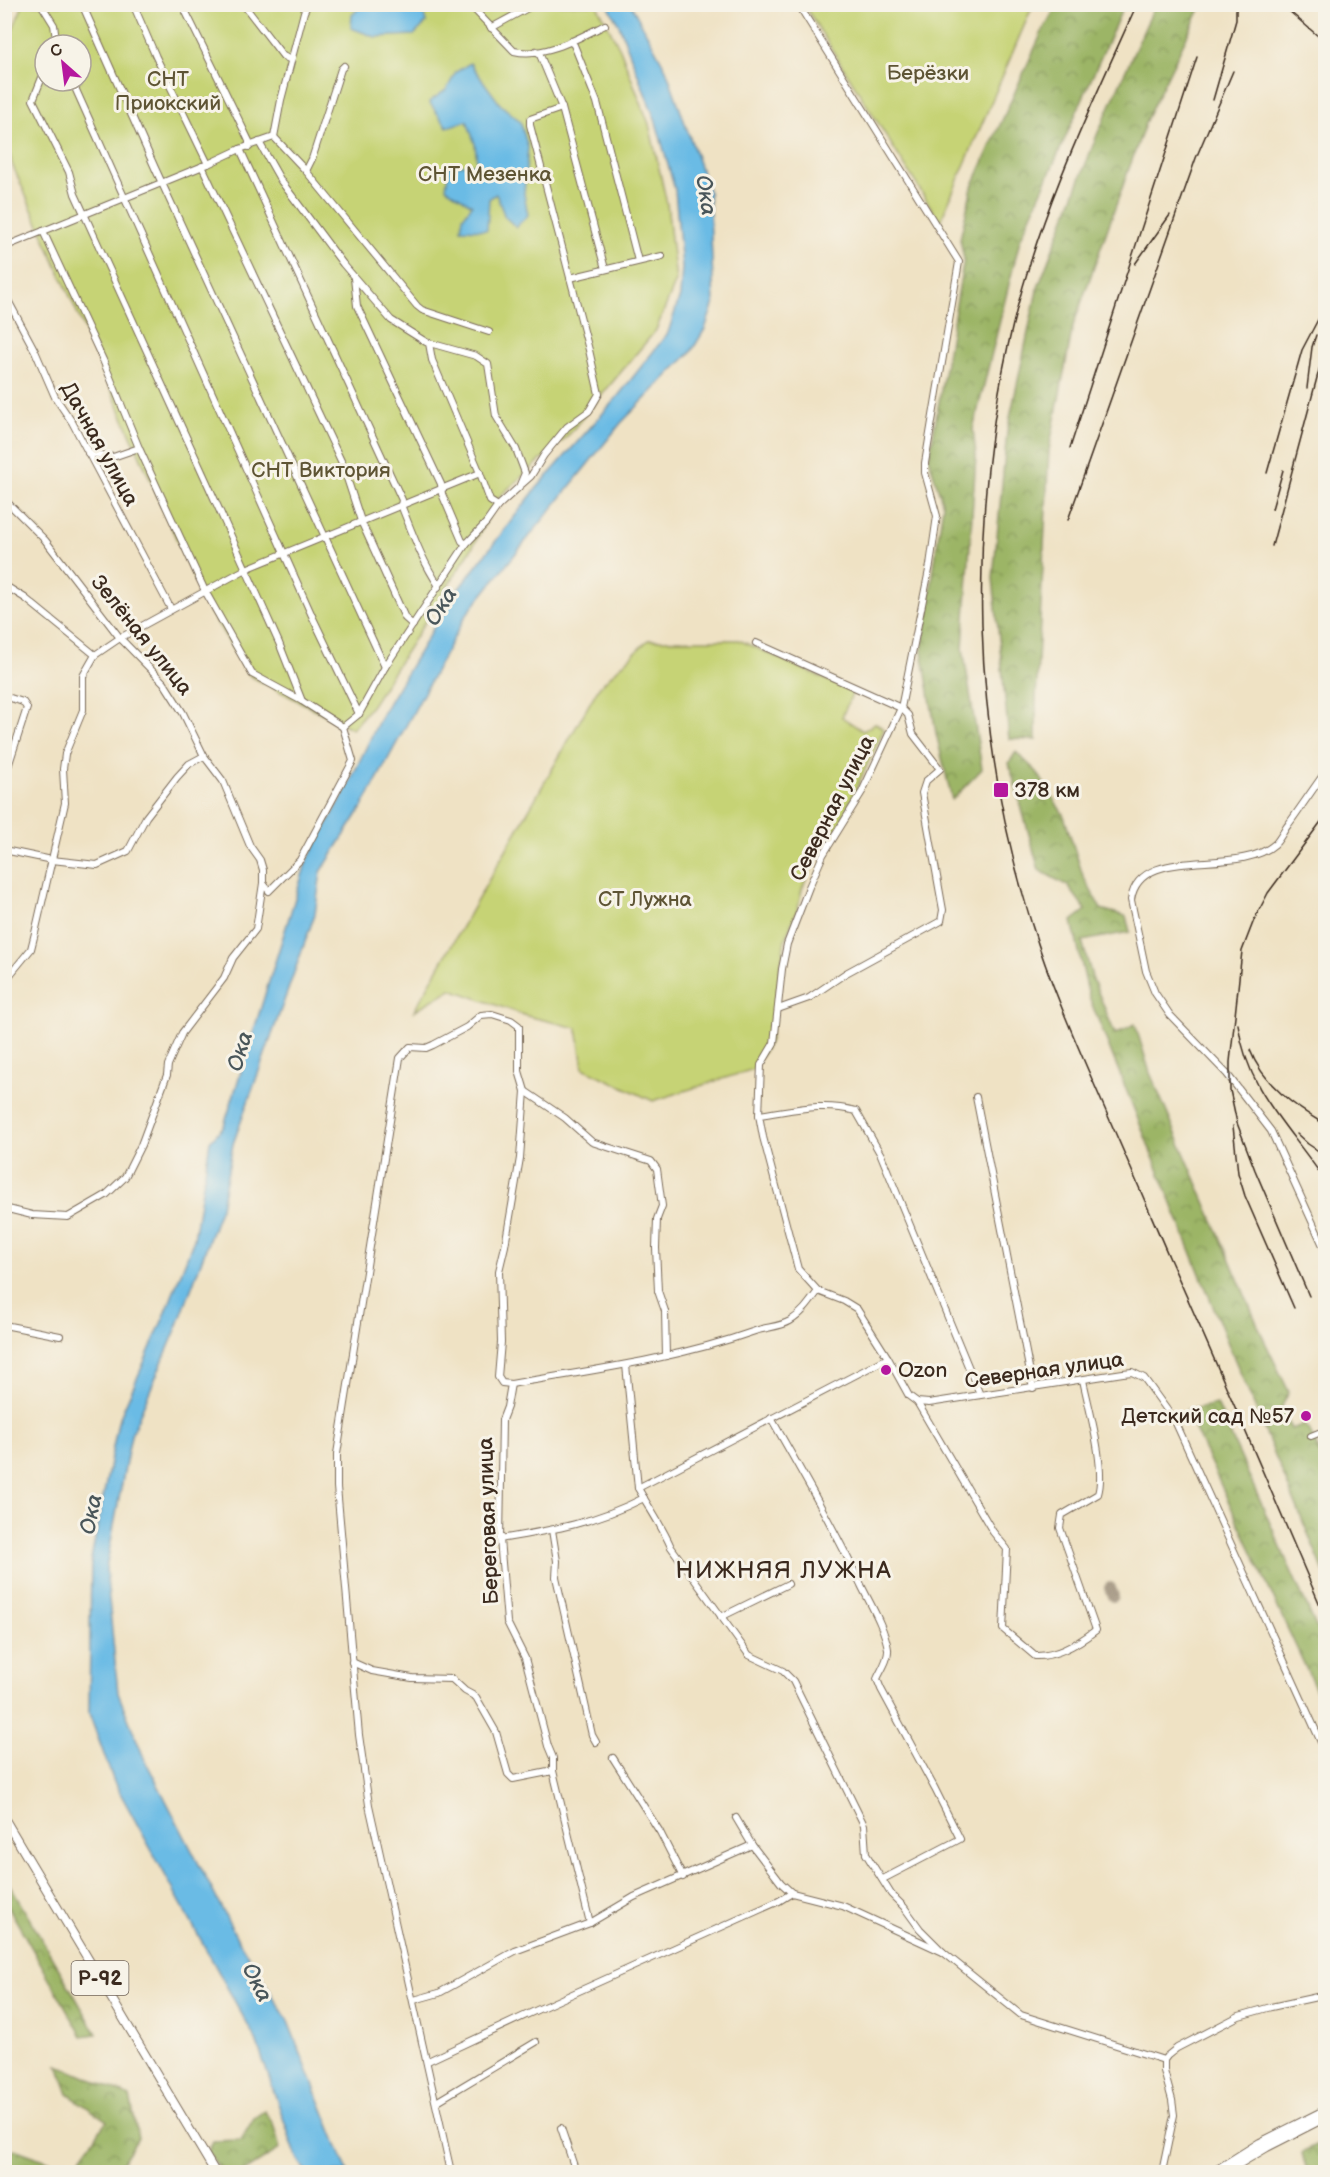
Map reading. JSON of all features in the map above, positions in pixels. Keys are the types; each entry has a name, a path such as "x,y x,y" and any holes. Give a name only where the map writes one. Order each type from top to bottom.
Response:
{"main road":[{"name":"Р-92","path":"4,1818 215,2172"},
{"path":"1214,2172 1260,2144 1326,2110"},
{"path":"1225,2172 1326,2116"}],"street":[{"path":"41,4 54,25 55,33"},
{"path":"82,4 385,666"},
{"path":"133,4 342,463 361,521 405,618 413,625"},
{"path":"182,4 249,141 249,147"},
{"path":"243,4 283,56 291,60"},
{"path":"274,137 280,100 308,4"},
{"path":"470,4 514,51 524,54 570,41 605,25"},
{"path":"491,28 535,4"},
{"name":"Северная улица","path":"798,4 959,262 925,463 925,473 937,516 930,566 902,708 862,792 823,855 809,887 788,944 782,969 774,1043 761,1065 759,1115 762,1137 798,1269 818,1291 844,1301 857,1309 909,1396 916,1402 929,1404 1124,1373 1138,1374 1144,1378 1175,1421 1326,1753"},
{"path":"570,41 574,45 597,102 638,261"},
{"path":"536,51 540,55 562,108 605,269"},
{"path":"306,171 341,69 344,66"},
{"path":"36,93 33,100 69,172 75,194 246,568 302,701"},
{"path":"77,93 359,714"},
{"path":"343,727 359,714 385,666 466,544 498,506 531,477 544,455 567,427 589,411 599,394 530,125 530,119 535,116 562,108"},
{"path":"4,247 274,137"},
{"path":"274,137 306,171 417,306 422,310 489,332"},
{"path":"259,142 281,181 354,278 391,320 429,343 476,356 488,364 496,416 516,449 525,473 519,487"},
{"path":"240,149 353,390 402,500 401,505 439,586"},
{"path":"43,231 205,591 252,674 302,701 343,727 353,761 300,860 269,891 263,883"},
{"path":"570,278 662,256"},
{"path":"354,278 357,306 441,484 462,541 466,544"},
{"name":"Дачная улица","path":"4,293 35,351 55,397 72,422 171,609"},
{"path":"429,343 432,360 490,501 498,506"},
{"path":"88,453 113,458 139,448"},
{"path":"4,982 31,949 65,803 63,769 65,754 82,710 83,676 94,655 120,638 246,568 480,473"},
{"name":"Зелёная улица","path":"4,499 45,540 120,638 164,683 183,713 204,756 223,781 250,846 260,860 263,883"},
{"path":"4,585 25,598 94,655"},
{"path":"1326,602 1326,624"},
{"path":"756,643 902,708 908,715 913,734 940,769 926,781 922,793 943,910 941,921 846,973 809,998 778,1009"},
{"path":"4,696 23,702 27,708 4,779"},
{"path":"4,850 52,860 97,865 128,851 146,817 177,777 189,764 204,756"},
{"path":"1326,771 1275,844 1245,859 1155,868 1138,880 1132,891 1131,900 1146,971 1155,993 1170,1015 1227,1074 1271,1131 1326,1252"},
{"path":"4,1208 32,1215 68,1217 106,1195 125,1177 141,1144 167,1075 168,1065 182,1033 224,978 233,958 256,929 263,883"},
{"path":"451,2172 369,1805 358,1735 337,1487 337,1454 400,1058 410,1047 426,1048 433,1045 467,1027 481,1015 492,1014 511,1020 519,1026 519,1071 525,1091 517,1180 499,1271 501,1342 498,1377 502,1383 511,1384 626,1365 715,1345 788,1322 801,1313 818,1291"},
{"path":"525,1091 565,1119 592,1142 651,1161 657,1169 662,1206 657,1219 658,1292 665,1311 666,1356"},
{"path":"976,1097 1033,1388"},
{"path":"759,1115 820,1106 836,1106 856,1111 881,1155 980,1395"},
{"path":"4,1325 60,1336"},
{"path":"638,1488 888,1358"},
{"path":"626,1365 638,1488 663,1529 671,1547 749,1655 783,1671 793,1681 864,1825 866,1854 891,1894 943,1952 1021,2015 1164,2060"},
{"path":"916,1402 993,1532 1007,1549 1003,1629 1035,1656 1041,1656 1073,1646 1096,1630 1059,1521 1062,1515 1098,1494 1100,1487 1099,1458 1083,1380"},
{"name":"Береговая улица","path":"511,1384 502,1420 500,1539 507,1622 525,1658 553,1758 553,1771 590,1923"},
{"path":"771,1418 837,1533 868,1600 888,1650 878,1679 880,1689 960,1839 883,1879"},
{"path":"1311,1436 1326,1430"},
{"path":"500,1539 552,1530 614,1513 644,1498"},
{"path":"552,1530 558,1561 556,1577 592,1735 596,1742"},
{"path":"721,1617 788,1584"},
{"path":"352,1662 372,1671 412,1678 452,1679 465,1691 476,1696 488,1715 496,1732 508,1774 513,1779 553,1771"},
{"path":"614,1758 660,1832 683,1877"},
{"path":"736,1818 752,1845 781,1884 792,1893 843,1906 943,1952"},
{"path":"414,2000 439,1993 531,1944 590,1923 634,1897 752,1845"},
{"path":"428,2061 779,1901 792,1893"},
{"path":"1162,2172 1174,2115 1164,2071 1164,2060 1177,2048 1239,2016 1326,1995"},
{"path":"436,2102 536,2042"},
{"path":"561,2128 576,2172"}],"green space":[{"path":"23,5 597,5 620,49 649,124 667,204 676,281 656,330 565,439 500,496 472,548 372,705 352,729 250,676 204,602 12,164 5,139 4,50"},
{"name":"Берёзки","path":"804,5 1033,5 940,222"},
{"path":"1057,5 1124,5 1020,240 973,429 976,456 963,648 982,769 952,800 936,733 922,651 943,505 929,459 964,259 960,239 972,187 1042,32"},
{"path":"1155,5 1202,5 1147,118 1073,326 1049,450 1036,699 1036,740 1009,739 993,578 1007,432 1037,290 1097,135"},
{"name":"СТ Лужна","path":"648,640 739,640 853,692 842,717 863,731 875,723 884,729 841,821 814,861 802,889 798,908 785,939 770,1040 754,1069 653,1101 583,1068 577,1028 527,1016 451,989 414,1011 599,687"},
{"path":"1016,752 1037,772 1064,816 1083,876 1101,909 1126,916 1130,932 1082,941 1092,977 1115,1034 1135,1024 1150,1073 1265,1342 1289,1392 1282,1406 1291,1429 1303,1425 1309,1429 1325,1467 1325,1574 1227,1341 1089,997 1072,921 1086,910 1068,886 1039,870 1009,763"},
{"path":"1217,1404 1325,1647 1325,1709 1186,1410"},
{"path":"4,1877 97,2034 82,2036 5,1901"},
{"path":"58,2065 130,2096 138,2138 116,2172 5,2172 5,2152 17,2150 72,2170 107,2121 68,2094"},
{"path":"264,2111 273,2123 280,2149 243,2172 222,2172 208,2152 213,2141 241,2140 254,2118"},
{"path":"1325,2141 1325,2172 1307,2172 1302,2153"}],"water":[{"name":"Ока","path":"608,5 631,5 666,69 709,192 714,303 705,329 691,352 621,423 466,615 361,809 321,872 315,914 233,1144 221,1207 178,1325 131,1435 106,1568 118,1693 144,1758 237,1938 287,2019 348,2172 306,2172 297,2158 256,2040 114,1782 89,1713 91,1559 118,1422 166,1312 194,1239 210,1141 224,1126 306,863 344,794 382,714 450,600 536,489 618,396 668,333 680,296 682,267 675,190 656,122 619,25"},
{"path":"361,6 424,13 426,23 414,35 375,37 351,28 352,15"},
{"path":"470,63 500,104 520,121 528,147 524,194 528,215 516,227 505,217 496,194 489,199 487,230 461,229 463,217 472,205 446,188 449,166 477,164 475,144 467,121 447,127 429,102 447,89 456,72"}],"taxiway":[{"path":"1110,1588 1113,1596"}],"railway":[{"path":"1137,4 1084,121 1052,201 1037,241 1013,324 998,398 988,474 982,550 982,626 987,702 997,777 1012,852 1032,925 1049,975 1079,1050 1326,1619"},
{"path":"1213,100 1236,20 1236,4"},
{"path":"1281,4 1326,43"},
{"path":"1070,448 1197,57"},
{"path":"1068,520 1196,158 1233,71"},
{"path":"1135,264 1170,215"},
{"path":"1267,473 1302,350 1323,310"},
{"path":"1307,388 1312,347 1316,335"},
{"path":"1272,546 1326,344"},
{"path":"1272,509 1283,470"},
{"path":"1309,1296 1237,1123 1230,1090 1230,1062 1242,951 1254,920 1268,893 1326,815"},
{"path":"1238,1024 1243,1049 1261,1090 1272,1109 1326,1182"},
{"path":"1250,1050 1263,1074 1281,1094 1326,1125"},
{"path":"1233,1126 1238,1173 1245,1196 1294,1308"},
{"path":"1297,1134 1326,1156"}],"place":[{"name":"378 км","path":"1001,790"},
{"name":"Ozon","path":"886,1370"},
{"name":"Детский сад №57","path":"1306,1416"}],"district":[{"name":"НИЖНЯЯ ЛУЖНА","path":"784,1570"}],"park label":[{"name":"СНТ Приокский","path":"168,91"},
{"name":"СНТ Мезенка","path":"485,174"},
{"name":"СНТ Виктория","path":"321,470"}]}
